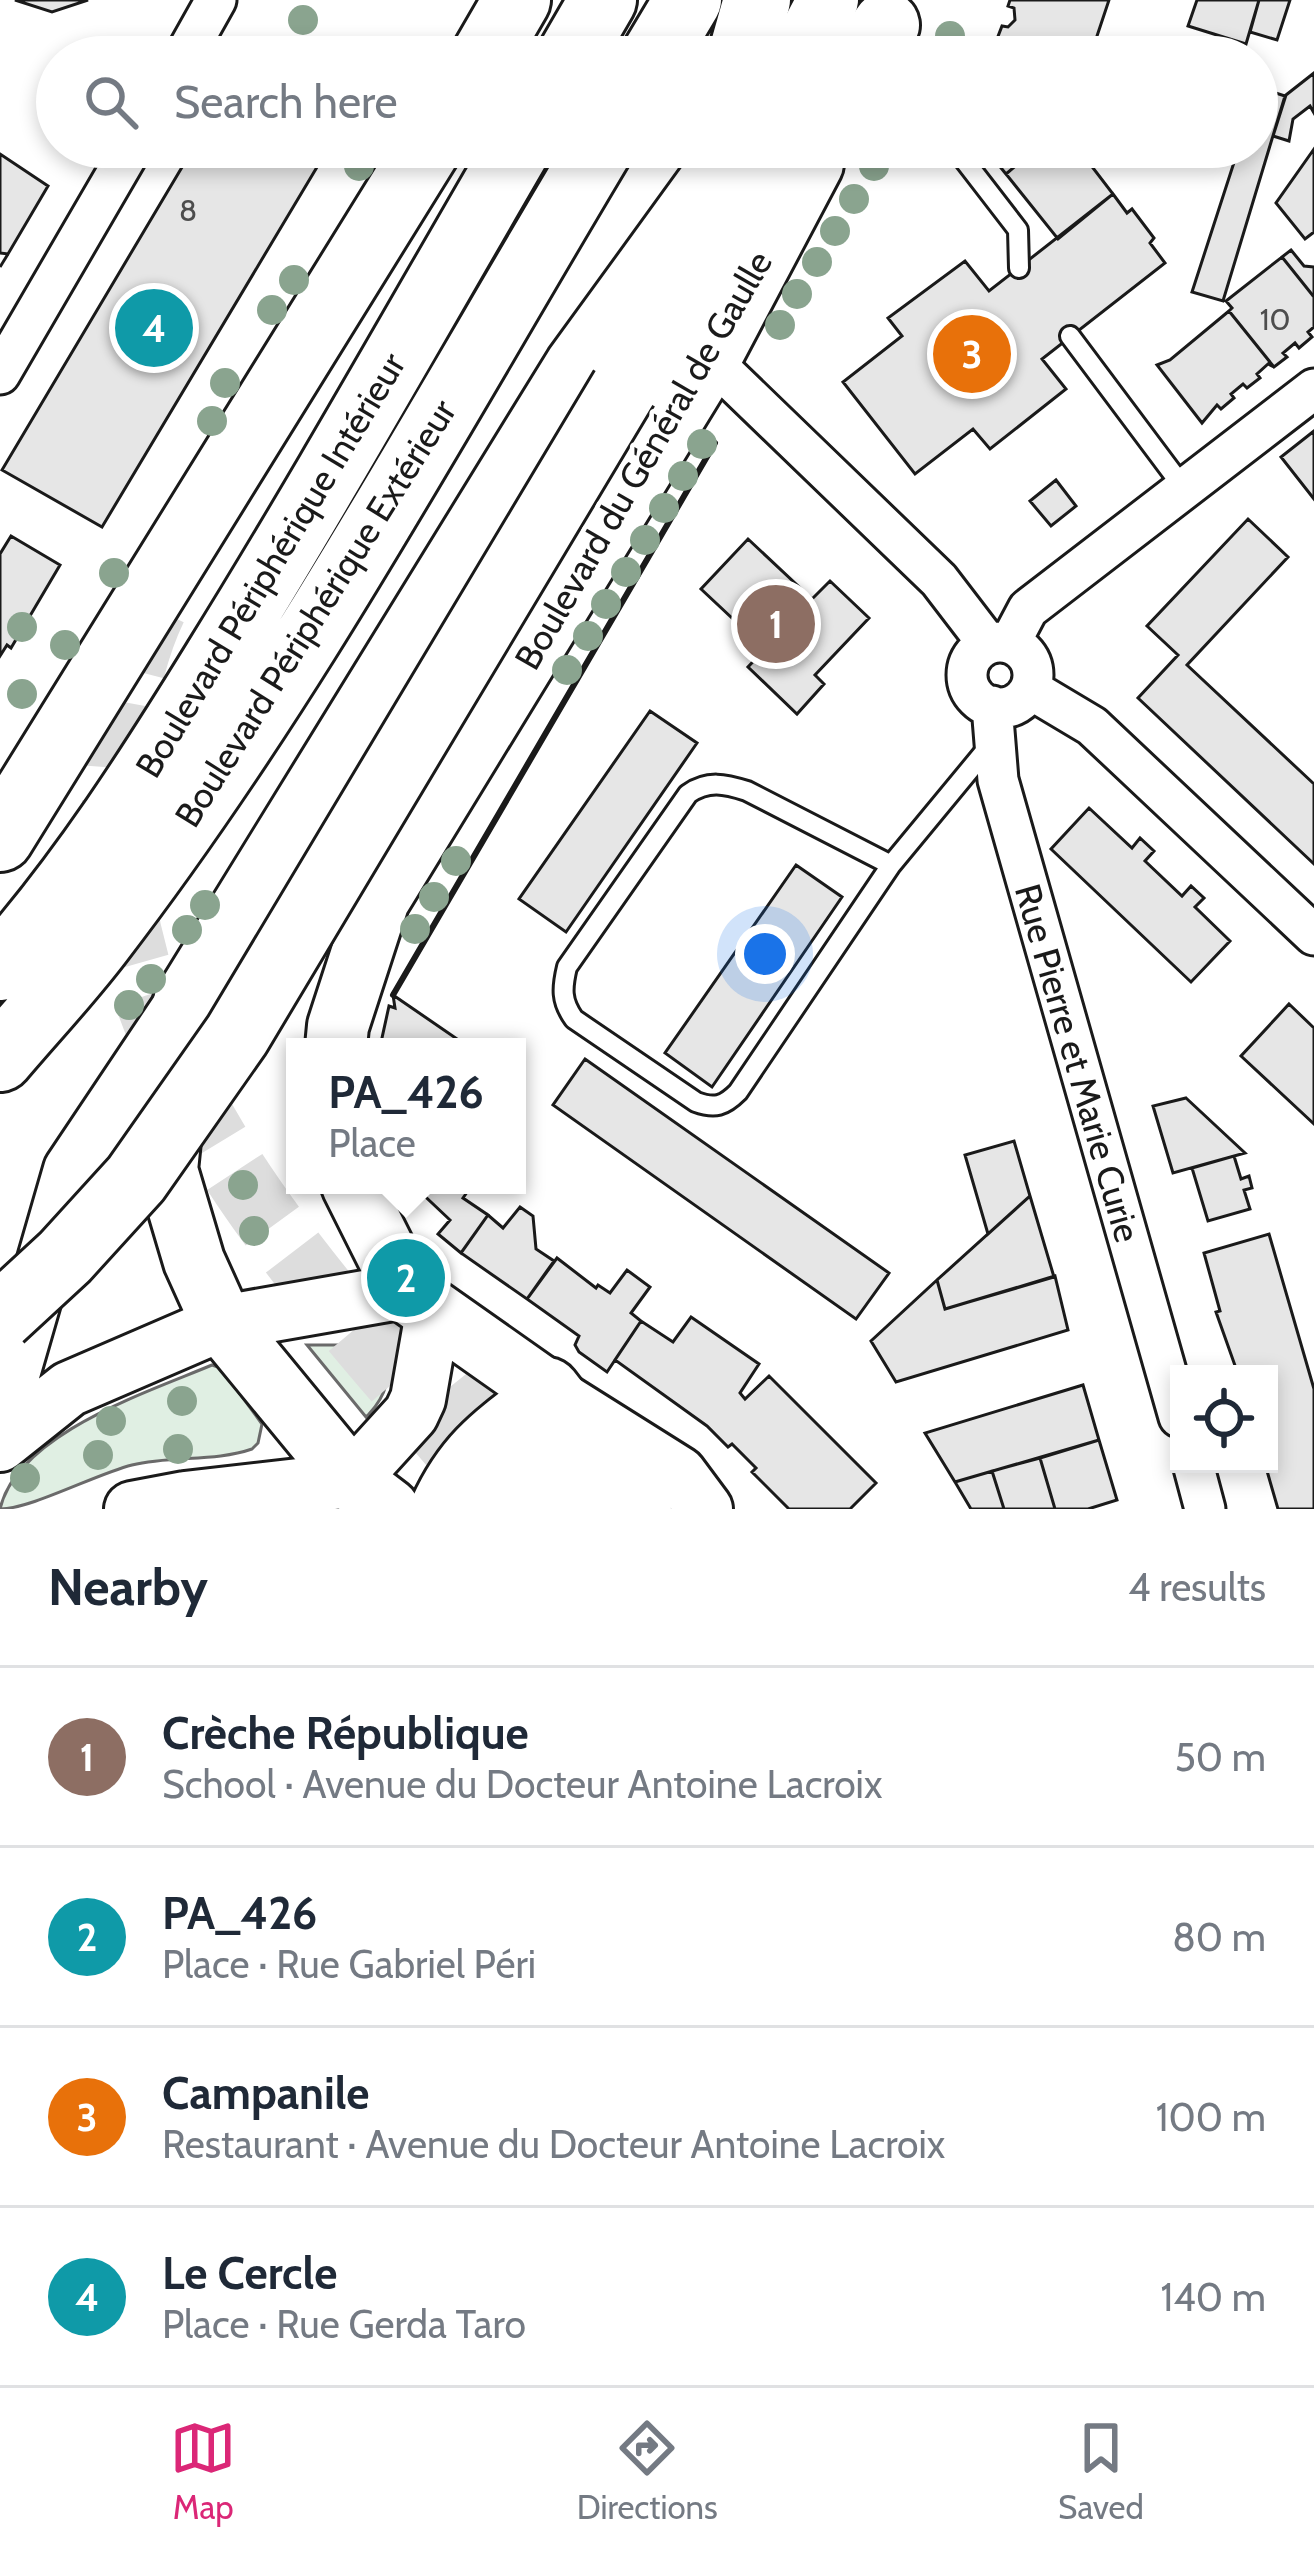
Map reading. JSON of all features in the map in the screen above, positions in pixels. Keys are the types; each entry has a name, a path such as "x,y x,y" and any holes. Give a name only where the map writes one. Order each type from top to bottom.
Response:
{"highway":[{"path":"496,36 517,0"},
{"path":"582,36 603,0"},
{"path":"667,36 688,0"},
{"path":"746,36 757,0"},
{"path":"0,838 415,168"},
{"name":"Boulevard Périphérique Intérieur","path":"0,968 54,906 148,770 273,569 506,168"},
{"name":"Boulevard Périphérique Extérieur","path":"0,1058 98,944 184,827 311,629 587,168"},
{"path":"0,1317 65,1257 136,1179 237,1035 624,388 783,168"},
{"path":"499,1468 572,1509"},
{"path":"499,1468 638,1509"}],"main road":[{"path":"0,1416 71,1170 184,1000 575,366 719,168"},
{"name":"Boulevard du Général de Gaulle","path":"337,1038 379,900 710,359 811,168"},
{"path":"184,1000 167,1170 194,1262 222,1323 370,1494"},
{"path":"357,1194 419,1302 499,1468 679,1474 705,1509"},
{"path":"0,1444 69,1389 222,1323 419,1302"},
{"path":"370,1494 418,1399 419,1302"},
{"path":"133,1509 184,1499 370,1494"}],"street":[{"path":"0,374 120,168"},
{"path":"710,359 939,580 1009,632 1032,667 1030,689 993,723"},
{"path":"1009,632 1314,389"},
{"name":"Rue Pierre et Marie Curie","path":"1009,632 972,658 967,677 993,723 998,780 1170,1385"},
{"path":"1030,689 1092,726 1314,935"},
{"path":"1195,1473 1205,1509"}],"lane":[{"path":"970,168 1018,230 1019,268"},
{"path":"1070,336 1186,491"},
{"path":"891,866 747,791 702,785 688,794 568,967 565,1007 574,1018 696,1102 716,1107 738,1092 993,723"}],"green space":[{"path":"307,1345 356,1345 384,1351 386,1384 366,1417"},
{"path":"212,1365 221,1368 262,1424 252,1449 132,1465 0,1509 11,1482 58,1438 121,1403"}],"building":[{"path":"15,0 88,0 52,12"},
{"path":"1010,0 1109,0 1097,36 998,36 1002,26 1015,20 1014,8 1008,6"},
{"path":"1197,0 1259,0 1248,36 1220,36 1188,26"},
{"path":"1259,0 1290,0 1278,37 1250,32"},
{"path":"1314,73 1314,113 1310,106 1293,119 1289,141 1278,138 1286,95"},
{"path":"1314,149 1314,232 1305,239 1276,203"},
{"path":"0,154 48,186 8,254 0,253"},
{"path":"182,168 316,168 102,527 2,470"},
{"path":"1013,168 1093,168 1113,194 1058,239 1006,174"},
{"path":"1232,168 1263,168 1223,301 1192,292"},
{"path":"1113,194 1127,213 1132,209 1154,238 1150,243 1165,263 1042,359 1066,389 990,449 973,429 915,474 843,382 902,336 888,318 965,261 989,291"},
{"path":"1291,250 1304,266 1314,267 1314,297 1282,257"},
{"path":"1282,257 1314,297 1314,327 1308,332 1312,337 1299,348 1295,343 1274,367 1226,301"},
{"path":"1229,311 1274,367 1268,364 1257,374 1260,378 1247,388 1243,384 1231,394 1234,398 1221,409 1217,405 1202,423 1157,365 1170,360"},
{"path":"1314,431 1314,499 1281,457"},
{"path":"1056,480 1076,506 1051,526 1030,501"},
{"path":"1248,519 1288,557 1187,665 1314,784 1314,864 1138,698 1178,655 1147,626"},
{"path":"11,536 60,565 11,648 7,645 0,656 0,554"},
{"path":"748,539 812,599 830,581 869,618 815,675 824,684 797,714 748,667 765,649 701,589"},
{"path":"650,711 697,743 566,932 519,899"},
{"path":"1089,808 1132,848 1140,838 1154,851 1145,861 1182,896 1191,886 1204,898 1195,907 1230,941 1191,982 1051,849"},
{"path":"796,865 842,897 712,1087 665,1053"},
{"path":"393,995 456,1038 382,1038 389,1006 395,1008"},
{"path":"1289,1004 1314,1028 1314,1124 1241,1056"},
{"path":"585,1059 889,1273 856,1319 553,1105"},
{"path":"1186,1098 1245,1153 1173,1173 1153,1106"},
{"path":"1014,1141 1030,1196 988,1234 965,1155"},
{"path":"1234,1156 1241,1179 1249,1176 1252,1188 1244,1190 1250,1209 1208,1221 1192,1168"},
{"path":"423,1194 466,1194 463,1198 488,1215 461,1253 438,1234 450,1220"},
{"path":"1030,1196 1054,1277 945,1309 937,1280"},
{"path":"520,1207 533,1216 536,1249 554,1261 527,1299 461,1253 488,1215 503,1228"},
{"path":"1269,1234 1314,1389 1314,1509 1278,1509 1268,1473 1278,1473 1278,1365 1235,1365 1216,1312 1220,1311 1204,1253"},
{"path":"557,1258 610,1293 627,1270 650,1287 631,1313 641,1321 607,1372 579,1352 575,1345 579,1336 527,1299"},
{"path":"1055,1276 1068,1330 896,1382 871,1341 937,1280 945,1309"},
{"path":"691,1317 759,1364 740,1393 745,1399 769,1376 876,1483 850,1509 789,1509 732,1444 728,1447 707,1426 615,1360 641,1321 673,1342"},
{"path":"1083,1385 1099,1440 955,1482 925,1433"},
{"path":"1099,1440 1117,1500 1088,1509 1055,1509 1040,1458"},
{"path":"1040,1458 1055,1509 1004,1509 992,1471"},
{"path":"992,1471 1004,1509 971,1509 955,1482"}],"tunnel":[{"path":"154,608 124,704 115,805 124,906 148,1001 186,1089 235,1172 292,1252 482,1480"},
{"path":"404,1297 526,1449"}],"fence":[{"path":"0,267 8,254"}],"wall":[{"path":"393,995 715,443"}],"place":[{"name":"Le Cercle","path":"154,328"},
{"name":"Campanile","path":"972,354"},
{"name":"Crèche République","path":"776,624"},
{"name":"PA_426","path":"406,1278"}]}
